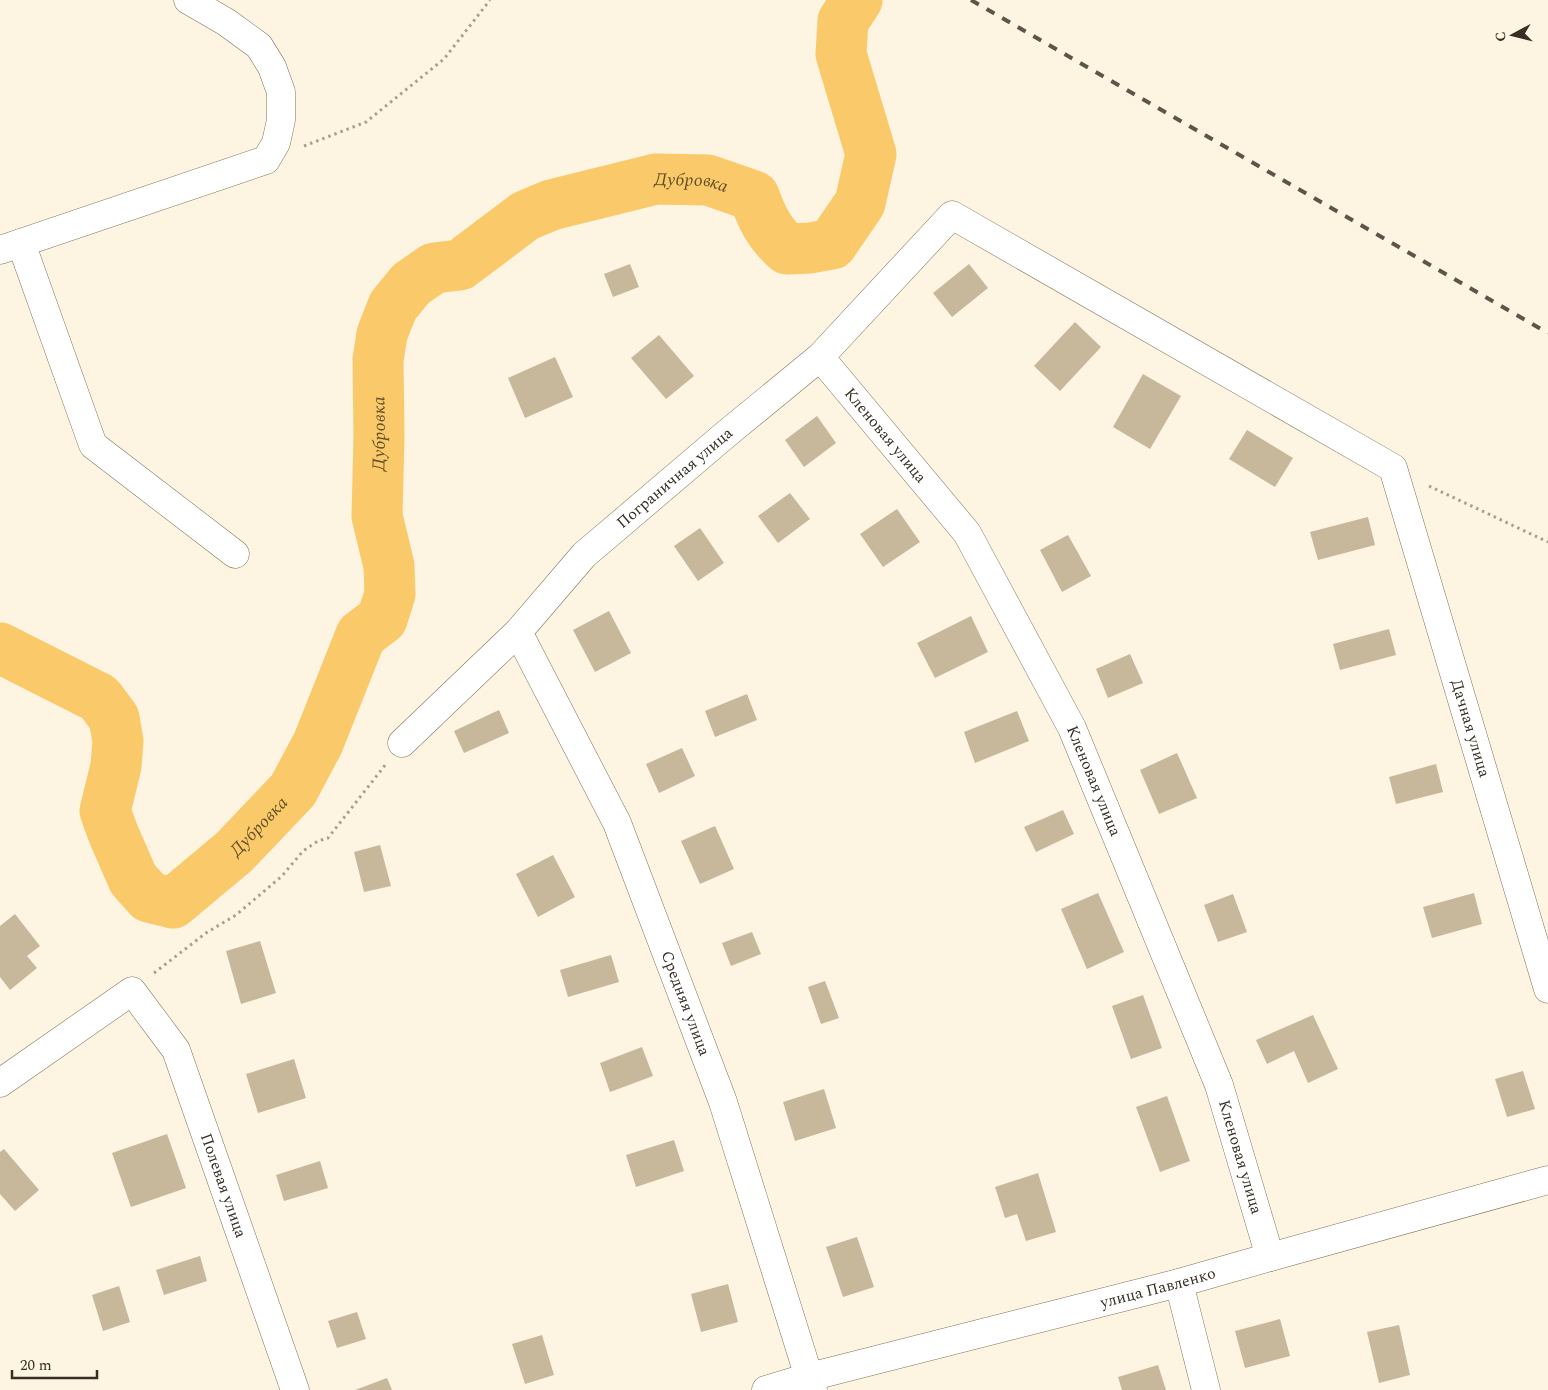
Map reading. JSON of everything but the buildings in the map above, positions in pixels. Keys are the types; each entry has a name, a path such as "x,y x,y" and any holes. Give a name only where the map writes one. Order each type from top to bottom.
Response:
{"street":[{"path":"188,0 226,22 259,46 272,67 281,92 281,120 276,142 266,160 11,246 93,445 236,554"},
{"name":"Пограничная улица","path":"402,743 518,632 584,555 820,357 952,215 1393,468"},
{"name":"Кленовая улица","path":"820,357 967,533 1072,728 1219,1085 1270,1256"},
{"name":"Дачная улица","path":"1393,468 1548,989"},
{"name":"Средняя улица","path":"518,632 617,823 723,1102 811,1384"},
{"path":"0,1083 132,991"},
{"name":"Полевая улица","path":"132,991 176,1050 294,1390"},
{"name":"улица Павленко","path":"766,1390 811,1384 1179,1284 1270,1256 1548,1180"},
{"path":"1179,1284 1206,1390"}],"path":[{"path":"266,160 366,122 444,59 490,0"},
{"path":"1393,468 1548,542"},
{"path":"132,991 206,933 236,915 282,876 303,851 318,841 328,838 402,743"}],"waterway":[{"name":"Дубровка","path":"0,648 99,698 114,718 118,741 116,766 105,811 133,879 149,897 173,903 234,852 293,790 318,743 361,635 382,619 390,594 389,566 377,516 378,360 382,334 393,306 411,284 434,268 460,265 525,216 551,205 656,179 708,180 754,196 767,225 775,237 787,249 810,248 832,244 860,203 871,154 841,54 843,21 857,0"}],"railway":[{"path":"971,0 1548,333"}]}
